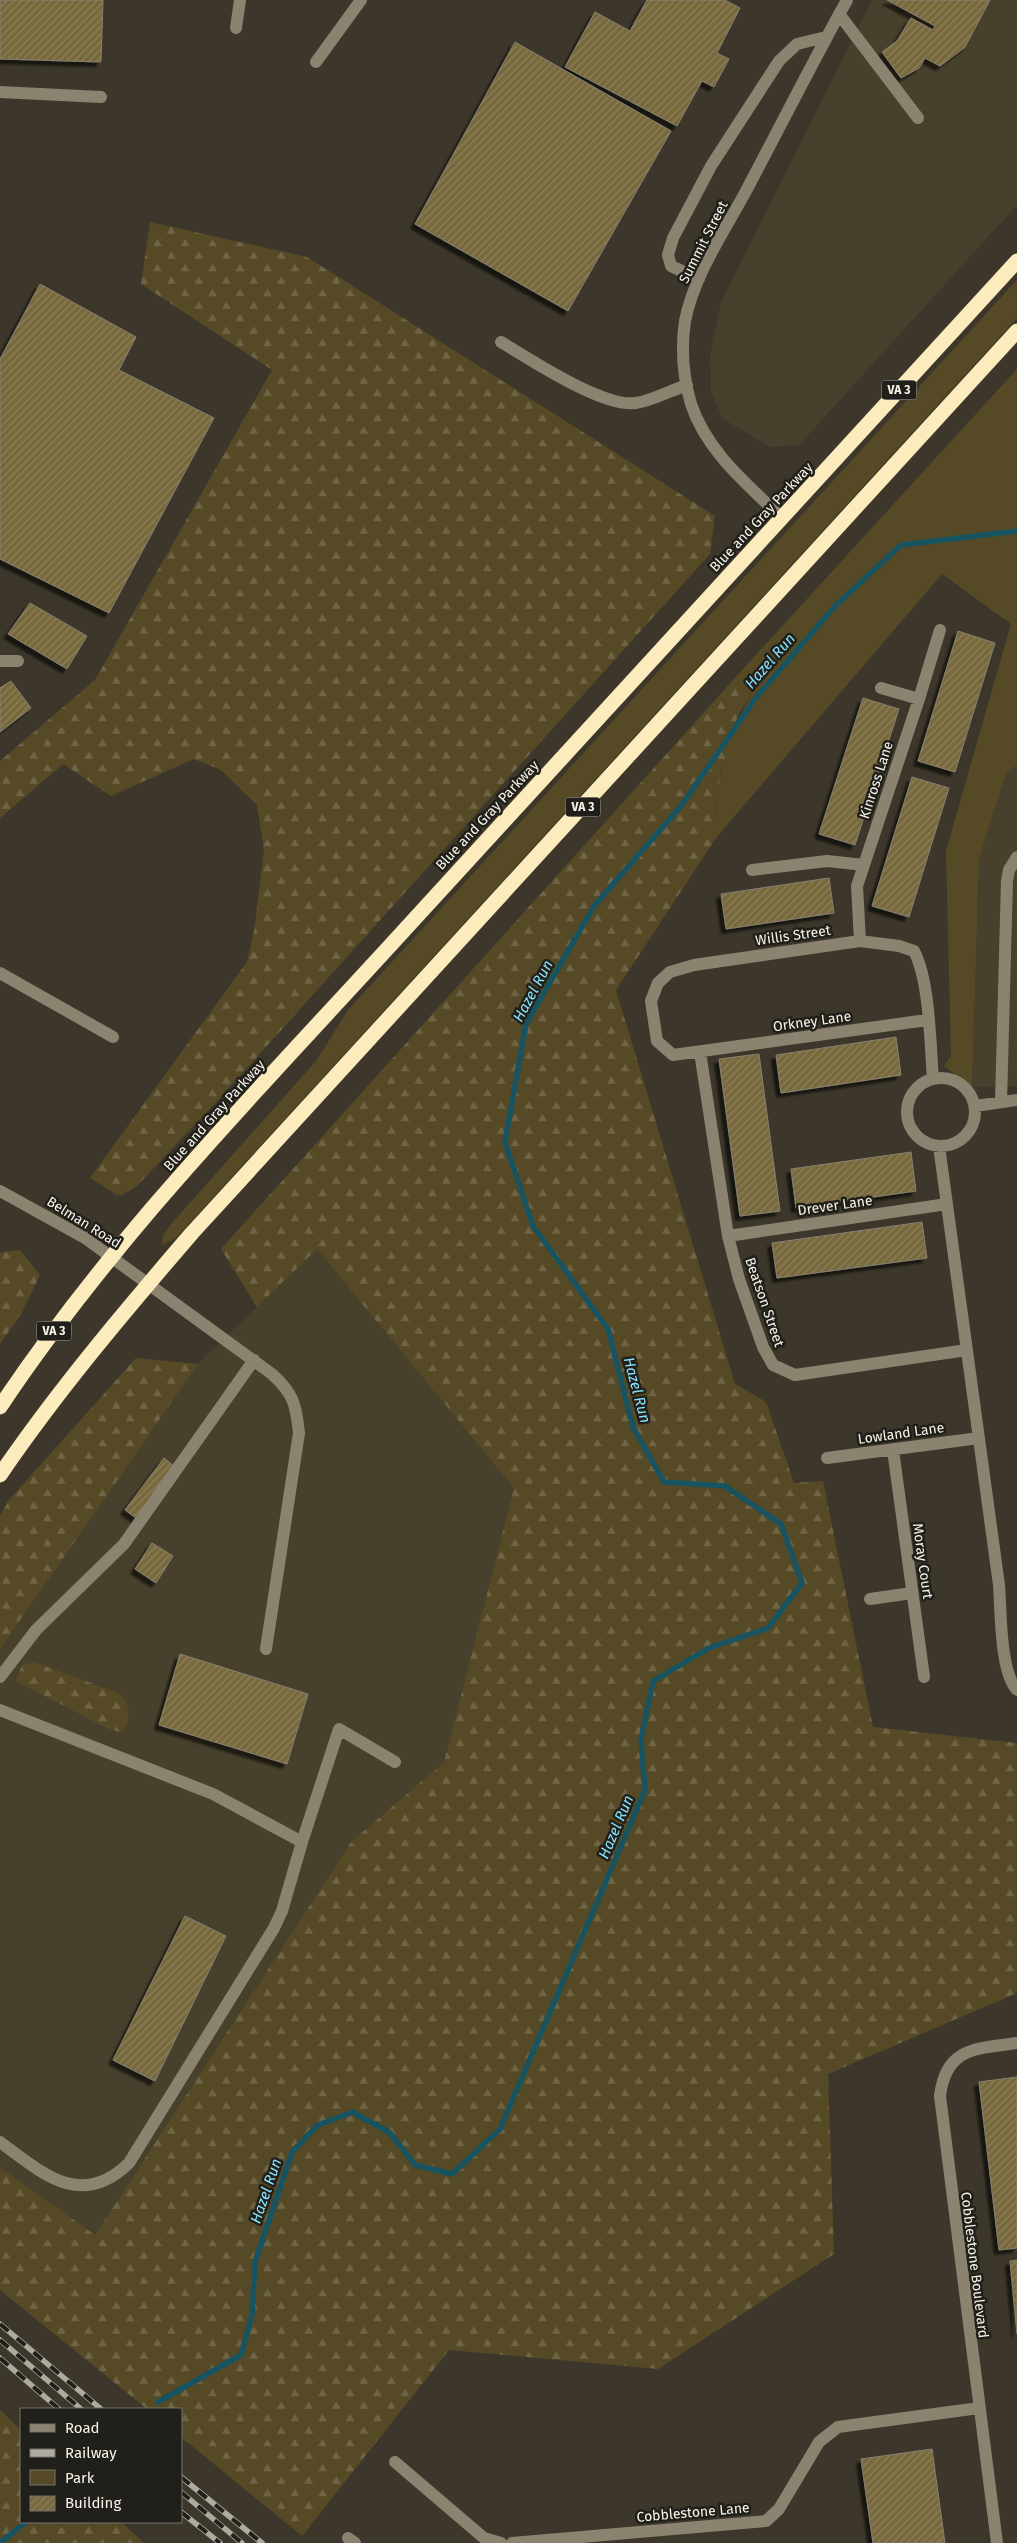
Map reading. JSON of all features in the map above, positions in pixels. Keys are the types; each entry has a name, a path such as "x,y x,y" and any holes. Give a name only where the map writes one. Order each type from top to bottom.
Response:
{"highway":[{"name":"Blue and Gray Parkway","path":"0,1407 61,1320 112,1257 241,1109 1017,261"},
{"name":"VA 3","path":"0,1475 32,1429 148,1283 1017,331"}],"street":[{"path":"236,28 240,0"},
{"path":"316,62 361,0"},
{"name":"Summit Street","path":"782,518 729,467 714,449 699,421 687,385 682,349 685,321 699,280 847,0"},
{"path":"839,14 918,118"},
{"path":"699,280 671,266 668,255 672,238 711,166 779,61 797,44 826,37"},
{"path":"0,92 101,98"},
{"path":"501,342 575,384 623,403 637,403 687,385"},
{"name":"Kinross Lane","path":"860,941 856,886 919,699 940,630"},
{"path":"0,661 18,661"},
{"path":"881,688 919,699"},
{"path":"1001,1102 1007,881 1009,870 1017,858"},
{"path":"752,870 826,861 864,864"},
{"name":"Willis Street","path":"700,1052 673,1056 657,1041 651,1001 658,983 670,972 694,965 860,941 899,946 914,951 921,966 934,1079"},
{"path":"0,973 112,1037"},
{"name":"Orkney Lane","path":"700,1052 927,1020"},
{"name":"Beatson Street","path":"700,1052 728,1236 739,1279 763,1347 773,1365 795,1375 967,1350"},
{"path":"934,1079 949,1079 959,1083 967,1090 975,1106 972,1128 961,1140 950,1145 927,1144 917,1137 910,1128 907,1116 912,1094 919,1086 934,1079"},
{"path":"975,1106 1017,1100"},
{"path":"939,1146 999,1585 1004,1657 1013,1686 1017,1690"},
{"name":"Belman Road","path":"0,1191 86,1238 254,1360 288,1388 297,1413 299,1433 266,1649"},
{"name":"Drever Lane","path":"728,1236 947,1204"},
{"path":"0,1677 36,1630 124,1544 254,1360"},
{"name":"Lowland Lane","path":"827,1458 979,1438"},
{"name":"Moray Court","path":"893,1450 924,1677"},
{"path":"870,1599 912,1593"},
{"path":"0,1710 212,1794 302,1842"},
{"path":"0,2142 39,2171 54,2180 72,2186 91,2185 107,2180 130,2163 274,1928 282,1911 302,1842 339,1729 395,1762"},
{"name":"Cobblestone Boulevard","path":"997,2543 940,2096 942,2080 949,2065 959,2056 972,2050 1017,2043"},
{"name":"Cobblestone Lane","path":"512,2543 766,2521 779,2509 819,2442 838,2427 979,2408"},
{"path":"395,2462 484,2538 501,2543"}],"shaded area":[{"path":"872,0 1017,0 1017,205 799,445 771,447 723,419 711,393 710,356 721,302"},
{"path":"1017,765 1017,1086 972,1087 979,859 1006,772"},
{"path":"317,1249 514,1488 444,1762 351,1842 95,2235 0,2167 0,1649 189,1372"}],"green space":[{"path":"150,222 307,257 715,516 710,554 219,1099 137,1186 122,1195 117,1195 90,1178 247,962 254,931 264,850 257,805 221,770 194,759 111,796 63,764 0,818 0,761 95,680 272,370 141,284"},
{"path":"1017,280 1017,318 176,1238 162,1245 163,1235 172,1223 316,1061 348,1010"},
{"path":"1017,369 1017,765 1006,773 979,859 972,1087 944,1066 951,1056 946,851 1011,624 942,574 716,838 717,796 724,758 730,740 737,722 757,685 753,675 743,669"},
{"path":"743,669 753,675 757,685 738,715 721,770 716,806 716,838 616,990 735,1384 766,1402 794,1483 823,1481 873,1727 1017,1743 1017,1993 828,2074 834,2254 658,2369 449,2350 302,2536 182,2438 182,2408 146,2408 0,2290 0,2167 95,2235 351,1842 444,1762 514,1488 317,1249 257,1307 221,1249"},
{"path":"20,1250 40,1275 21,1314 0,1344 0,1254 2,1252"},
{"path":"136,1358 198,1364 0,1649 0,1516 9,1500"},
{"path":"34,1662 118,1693 125,1701 128,1709 125,1728 119,1732 109,1729 16,1681 22,1665"},
{"path":"0,2410 20,2429 20,2523 122,2523 144,2543 0,2543"}],"building":[{"path":"0,0 103,0 101,62 0,59"},
{"path":"647,0 725,0 740,8 717,53 729,59 714,87 702,81 677,126 565,67 595,12 630,31"},
{"path":"887,0 990,0 965,47 940,66 925,58 919,68 901,78 882,52 897,41 911,18 933,30 935,26"},
{"path":"515,42 671,131 568,311 415,224"},
{"path":"40,284 136,337 119,370 214,418 109,613 0,559 0,359"},
{"path":"30,603 87,636 67,669 8,634"},
{"path":"958,631 995,643 955,772 918,761"},
{"path":"11,681 31,708 0,732 0,688"},
{"path":"863,698 899,709 855,845 819,834"},
{"path":"912,777 949,788 909,917 872,906"},
{"path":"829,878 834,913 726,929 721,894"},
{"path":"896,1037 901,1075 781,1093 776,1055"},
{"path":"759,1054 780,1211 740,1216 719,1059"},
{"path":"911,1152 916,1191 796,1208 791,1169"},
{"path":"922,1222 927,1258 777,1278 772,1243"},
{"path":"164,1458 174,1466 136,1518 125,1510"},
{"path":"152,1543 173,1556 156,1583 135,1569"},
{"path":"180,1654 308,1694 287,1764 159,1725"},
{"path":"185,1916 226,1936 155,2081 113,2060"},
{"path":"1017,2077 1017,2248 999,2250 979,2082"},
{"path":"1017,2260 1017,2334 1010,2261"},
{"path":"932,2449 945,2543 873,2543 861,2459"}],"waterway":[{"name":"Hazel Run","path":"158,2402 241,2355 252,2315 255,2262 292,2152 318,2125 353,2112 390,2133 415,2165 452,2174 500,2129 645,1790 641,1740 653,1681 709,1648 768,1628 802,1583 781,1524 725,1486 664,1482 633,1427 608,1329 533,1226 505,1142 526,1024 594,906 681,806 755,699 835,606 901,545 1017,531"},
{"name":"Hazel Run","path":"0,2543 25,2523"}],"railway":[{"path":"0,2324 100,2408"},
{"path":"0,2340 80,2408"},
{"path":"0,2358 58,2408"},
{"path":"182,2478 262,2543"},
{"path":"182,2493 242,2543"},
{"path":"182,2513 220,2543"}]}
